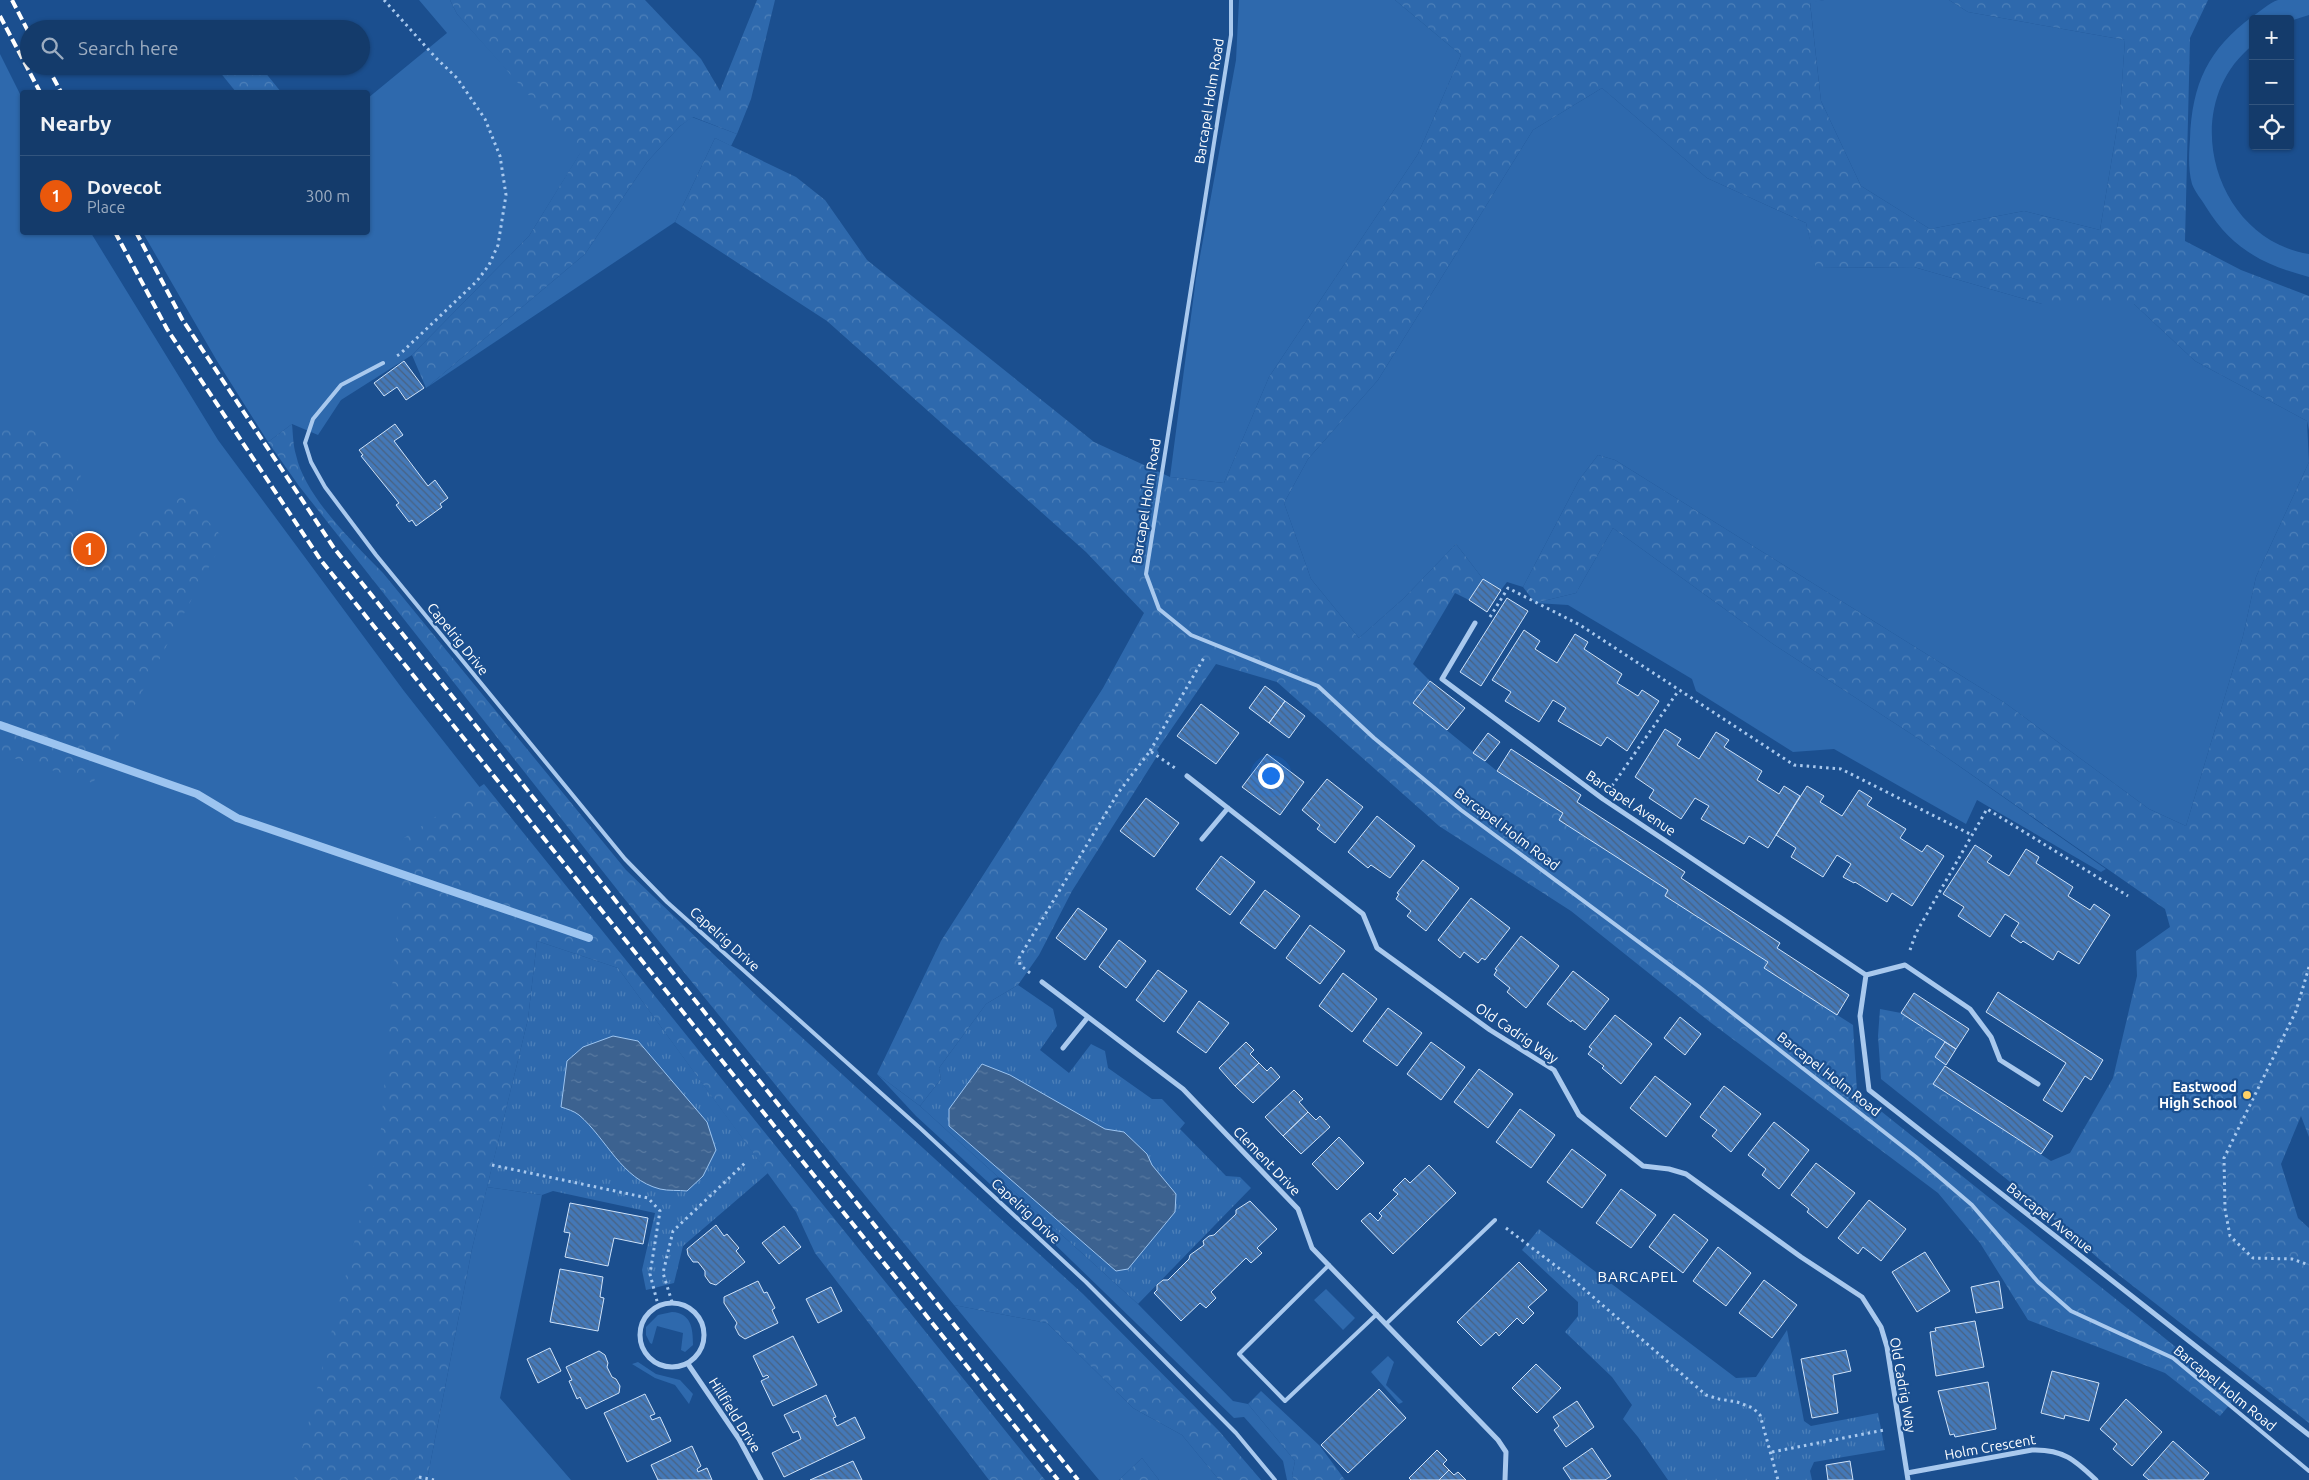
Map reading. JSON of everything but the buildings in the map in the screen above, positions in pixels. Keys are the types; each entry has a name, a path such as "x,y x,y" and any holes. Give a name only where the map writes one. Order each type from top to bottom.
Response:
{"street":[{"name":"Barcapel Avenue","path":"1475,623 1442,680 1603,799 1866,975 1860,1016 1869,1090 2309,1435"},
{"name":"Old Cadrig Way","path":"1187,776 1363,914 1377,948 1490,1030 1554,1070 1578,1115 1643,1166 1669,1169 1686,1174 1802,1257 1862,1297 1881,1327 1887,1346 1898,1427 1908,1480"},
{"path":"1202,839 1228,808"},
{"path":"1866,975 1905,965 1970,1009 1991,1037 2000,1060 2038,1084"},
{"name":"Clement Drive","path":"1042,982 1183,1089 1298,1209 1312,1248 1387,1323 1498,1440 1506,1452 1506,1480"},
{"path":"1063,1048 1088,1017"},
{"path":"672,1302 688,1307 700,1319 704,1336 700,1352 688,1364 667,1368 648,1358 639,1340 643,1319 658,1305 672,1302"},
{"name":"Hillfield Drive","path":"688,1364 739,1439 760,1480"},
{"name":"Holm Crescent","path":"1907,1473 2032,1450 2048,1449 2070,1457 2096,1480"}],"lane":[{"name":"Barcapel Holm Road","path":"1231,0 1231,35 1146,574 1159,609 1191,635 1318,686 1374,738 1461,810 1698,986 1916,1157 1972,1205 2038,1282 2072,1311 2173,1358 2309,1471"},
{"name":"Capelrig Drive","path":"383,363 341,385 313,419 305,443 311,462 325,487 376,556 625,859 667,902 920,1128 1086,1282 1236,1433 1275,1480"},
{"path":"1387,1323 1495,1220"},
{"path":"1330,1265 1238,1354 1285,1401 1377,1314"}],"path":[{"path":"383,363 400,354 477,281 488,265 498,244 506,195 500,156 485,119 457,78 436,58 384,0"},
{"path":"1475,623 1483,627 1508,588 1580,625 1794,765 1841,769 1972,834"},
{"path":"1018,958 1118,793 1150,751 1211,643"},
{"path":"1603,799 1679,690"},
{"path":"1150,751 1187,776"},
{"path":"1905,965 1916,933 1987,809 2128,896"},
{"path":"2309,967 2296,1011 2224,1158 2225,1209 2230,1236 2253,1258 2292,1260 2309,1265"},
{"path":"672,1302 663,1274 673,1231 745,1163"},
{"path":"492,1166 648,1198 660,1211 650,1274 658,1305"},
{"path":"1495,1220 1569,1276 1706,1394 1753,1408 1760,1415 1772,1452 1778,1480"},
{"path":"1772,1452 1898,1427"},
{"path":"419,1477 434,1480"}],"green space":[{"path":"419,0 450,0 457,14 581,152 529,236 412,355 341,400 318,435 292,424 268,442 217,361 144,235 370,235 370,96 447,33"},
{"path":"450,0 645,0 701,59 720,91 757,0 775,0 751,99 737,134 693,117 680,126 647,162 585,254 426,388 412,355 529,236 580,153 457,14"},
{"path":"1239,0 1395,0 1461,55 1418,154 1269,377 1224,483 1170,477 1196,278 1236,60"},
{"path":"1395,0 1824,0 1810,3 1821,101 1861,186 1930,229 2024,211 2100,230 2120,110 2125,40 1968,12 1949,0 2208,0 2190,38 2185,241 2241,270 2309,296 2309,430 2307,421 2195,361 2134,304 2042,304 1914,267 1816,268 1806,223 1707,178 1602,88 1533,130 1378,380 1308,459 1284,503 1311,579 1359,638 1403,599 1456,544 1483,579 1469,600 1455,593 1413,664 1430,681 1413,703 1497,771 1563,813 1559,820 1668,890 1665,896 1768,962 1765,969 1853,1025 1857,1092 2237,1396 2220,1416 2165,1373 2028,1320 1980,1243 1938,1193 1710,1022 1571,911 1439,826 1277,682 1216,664 1157,750 1159,753 1072,891 1039,955 1018,985 986,1004 939,1068 941,1079 920,1106 877,1074 941,941 1103,688 1144,613 1086,552 827,321 675,222 715,138 796,177 825,200 867,260 1094,442 1170,477 1224,483 1269,377 1418,154 1461,55"},
{"path":"1824,0 1949,0 1968,12 2125,40 2120,110 2100,230 2024,211 1930,229 1861,186 1821,101 1810,2"},
{"path":"2278,0 2309,0 2309,15 2294,20 2294,15 2254,15"},
{"path":"2249,19 2249,49 2229,71 2216,101 2212,134 2216,167 2229,197 2249,224 2276,243 2309,254 2309,277 2277,267 2237,244 2216,221 2192,184 2189,156 2194,101 2205,69 2224,41"},
{"path":"0,54 20,94 20,235 92,235 218,440 404,691 515,832 390,1480 0,1480"},
{"path":"222,75 267,75 279,90 234,90"},
{"path":"1602,88 1707,178 1806,223 1817,268 1914,267 2042,304 2134,304 2195,361 2307,421 2309,462 2256,577 2243,636 2186,826 2149,809 2005,703 1615,460 1598,455 1579,480 1523,587 1507,582 1501,590 1483,579 1456,544 1403,599 1359,638 1311,579 1284,503 1308,459 1378,380 1533,130"},
{"path":"692,117 737,134 731,146 715,138 675,222 426,388 585,254 647,162 680,126"},
{"path":"0,423 32,430 82,466 74,523 112,558 184,494 224,539 93,783 0,754"},
{"path":"292,424 294,447 301,471 320,503 345,534 383,573 626,870 763,1002 1083,1294 1219,1431 1261,1480 1219,1480 1182,1435 1133,1408 1047,1323 954,1305 623,897 299,486 268,442"},
{"path":"1598,455 1615,460 2005,703 2149,809 2186,826 2243,636 2256,577 2309,462 2309,1137 2301,1116 2281,1164 2298,1218 2309,1228 2309,1423 2106,1265 2019,1189 1881,1079 1878,1036 1880,1009 1901,1013 1945,1042 1935,1057 1946,1065 1933,1084 2051,1161 2070,1153 2113,1078 2137,976 2136,951 2170,927 2165,909 1939,752 1773,644 1613,528 1576,593 1535,603 1523,587 1579,480"},
{"path":"1613,528 1773,644 1939,752 2106,869 2101,872 1977,800 1966,824 1834,749 1793,752 1696,691 1692,679 1568,605 1535,603 1576,593"},
{"path":"484,784 1045,1480 989,1480 815,1253 796,1212 618,968 537,941 528,1019 472,1249 427,1480 294,1480 380,1140 404,838"},
{"path":"537,941 618,968 768,1173 683,1246 674,1283 646,1290 642,1270 655,1213 553,1191 542,1195 487,1187 528,1019"},
{"path":"1018,985 1053,1009 1057,1026 1040,1050 1069,1073 1091,1044 1105,1051 1108,1068 1152,1099 1162,1099 1185,1123 1180,1129 1226,1176 1240,1177 1251,1188 1138,1304 920,1106 941,1079 939,1068 986,1004"},
{"path":"877,1074 920,1106 1138,1304 1233,1401 1248,1404 1295,1461 1292,1476 1295,1480 1287,1480 1283,1461 1244,1417 1234,1418 1040,1230 916,1116"},
{"path":"487,1187 542,1195 500,1398 571,1480 427,1480 472,1249"},
{"path":"1539,1229 1736,1378 1756,1377 1787,1330 1804,1421 1811,1426 1878,1413 1885,1450 1814,1462 1810,1471 1812,1480 1668,1480 1623,1419 1632,1405 1612,1377 1565,1332 1578,1316 1578,1302 1522,1250"},
{"path":"1326,1289 1355,1318 1343,1330 1314,1300"},
{"path":"954,1305 1047,1323 1133,1408 1182,1435 1219,1480 1159,1480 1142,1458 1119,1480 1099,1480"},
{"path":"672,1312 683,1315 690,1322 693,1345 685,1352 681,1350 683,1333 657,1326 652,1344 646,1335 646,1327 658,1315"},
{"path":"1388,1356 1394,1362 1386,1385 1403,1402 1399,1404 1371,1372"},
{"path":"638,1362 656,1374 680,1380 693,1394 689,1404 675,1385 655,1378 632,1364"},
{"path":"1261,1391 1320,1446 1345,1480 1295,1480 1292,1476 1295,1461 1248,1404"},
{"path":"1142,1458 1159,1480 1119,1480"}],"water":[{"path":"613,1036 638,1041 707,1122 716,1150 703,1176 687,1191 660,1189 646,1184 635,1177 579,1115 561,1107 567,1061 583,1047"},
{"path":"982,1064 1010,1075 1105,1129 1124,1132 1147,1154 1152,1165 1176,1194 1175,1212 1128,1269 1116,1271 949,1126 949,1109"}],"waterway":[{"path":"0,725 197,794 237,818 589,938"}],"railway":[{"path":"12,0 22,20"},
{"path":"0,16 20,54"},
{"path":"31,75 39,90"},
{"path":"52,75 60,90"},
{"path":"117,235 167,329 320,559 1058,1480"},
{"path":"138,235 182,319 334,548 1078,1480"}],"place":[{"name":"Dovecot","path":"89,549"},
{"name":"Eastwood High School","path":"2247,1095"}],"district":[{"name":"BARCAPEL","path":"1638,1277"}]}
